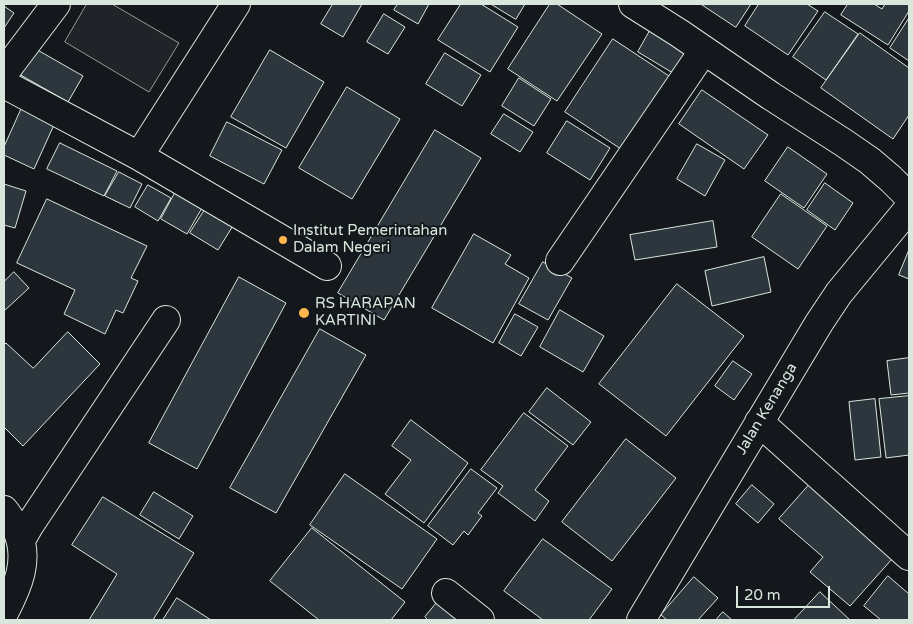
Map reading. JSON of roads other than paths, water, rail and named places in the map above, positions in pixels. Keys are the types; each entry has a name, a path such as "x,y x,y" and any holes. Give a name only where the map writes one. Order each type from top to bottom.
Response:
{"street":[{"path":"4,73 56,4"},
{"path":"139,156 236,4"},
{"path":"633,4 857,152 891,179 909,197"},
{"path":"560,262 704,50"},
{"path":"4,84 139,156 327,266"},
{"name":"Jalan Kenanga","path":"641,620 819,323 839,294 909,208"},
{"path":"21,540 166,320"},
{"path":"759,422 909,556"},
{"path":"4,510 21,540 23,559 13,595 4,613"},
{"path":"446,593 480,620"}],"place":[{"name":"Institut Pemerintahan Dalam Negeri","path":"283,240"},
{"name":"RS HARAPAN KARTINI","path":"304,313"}]}
